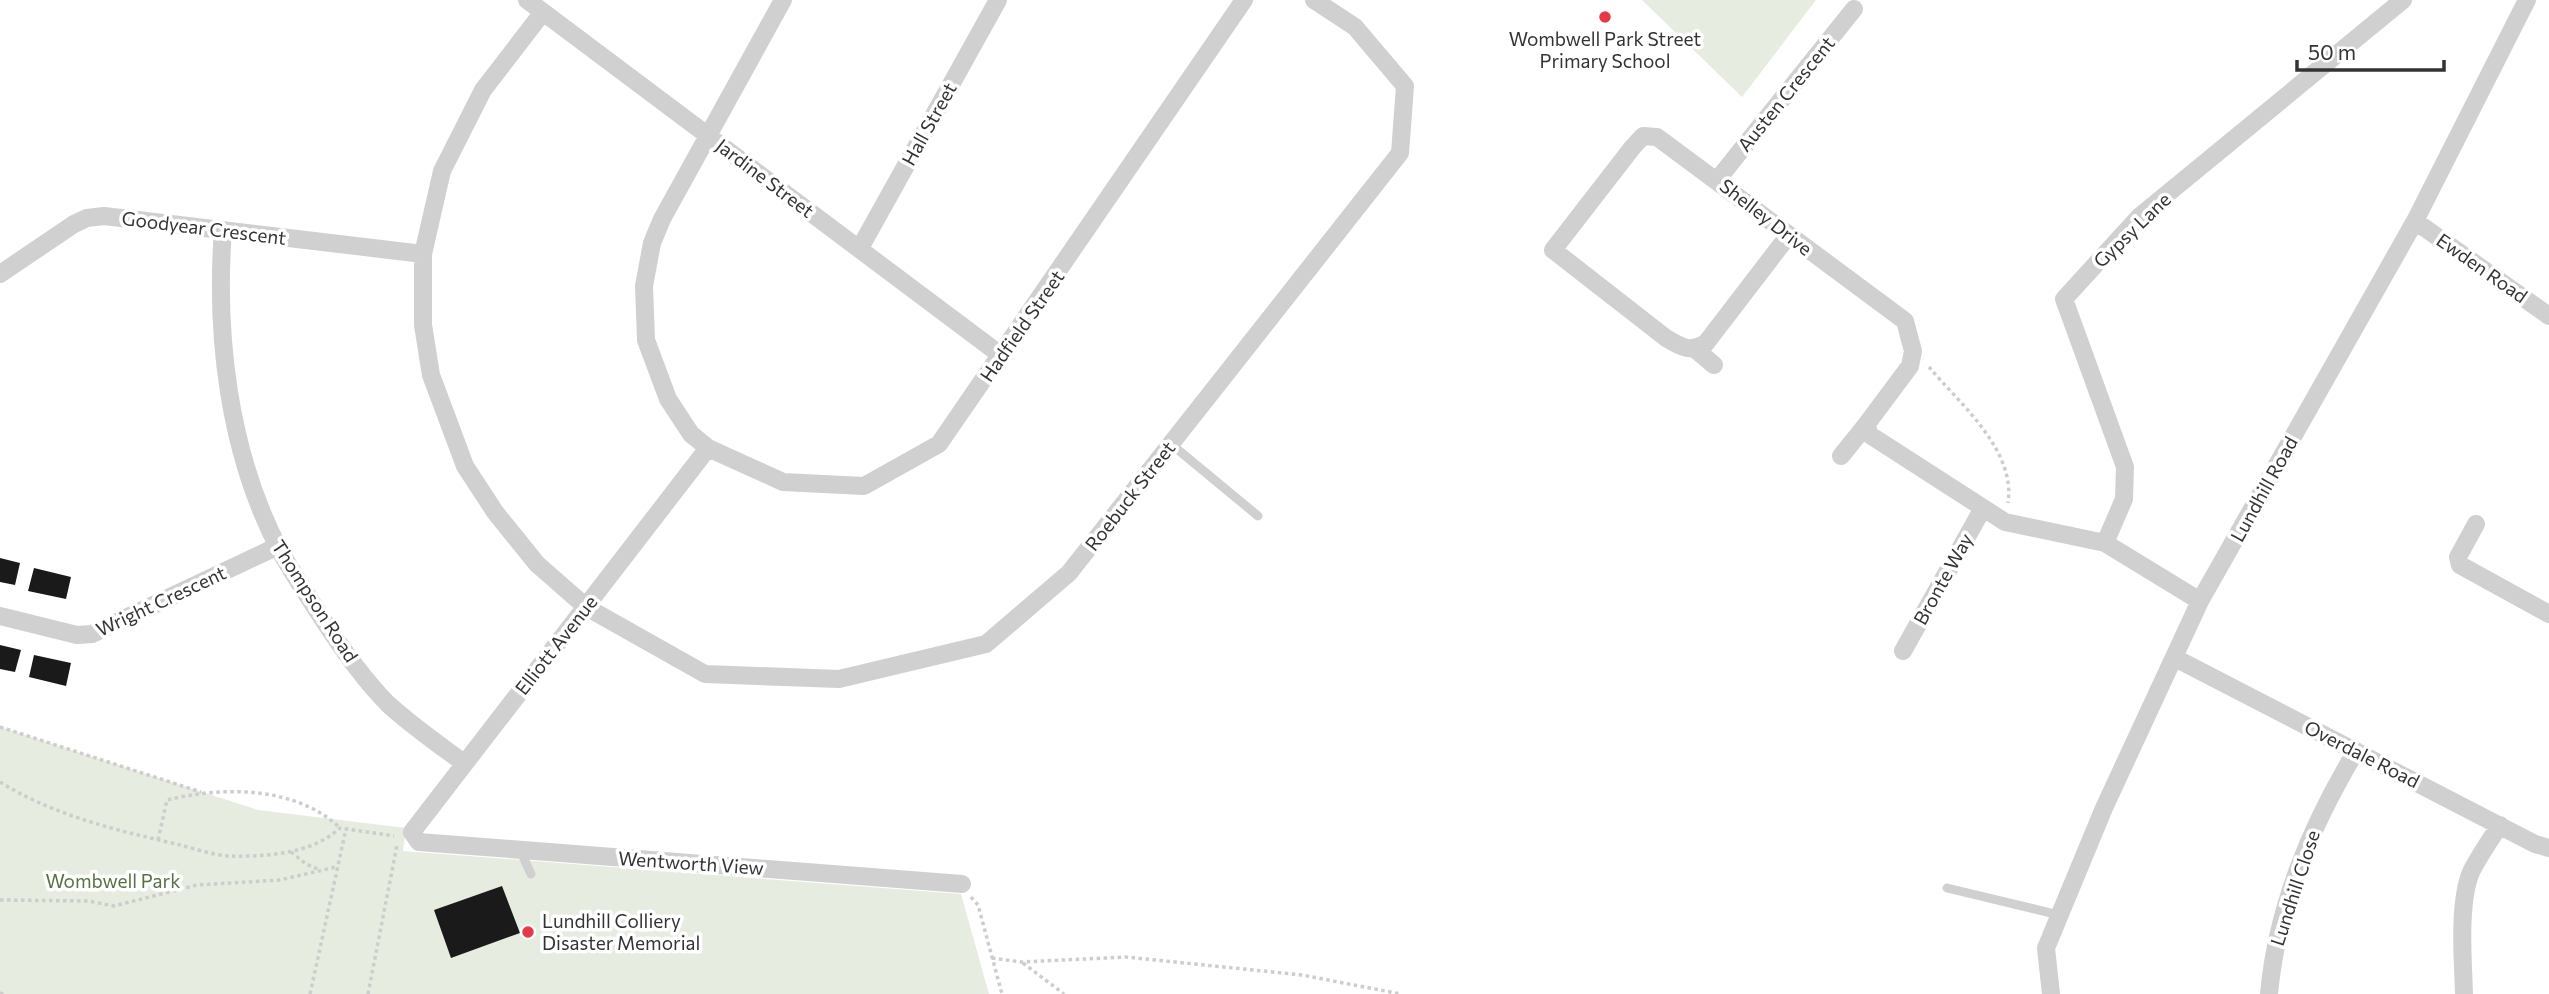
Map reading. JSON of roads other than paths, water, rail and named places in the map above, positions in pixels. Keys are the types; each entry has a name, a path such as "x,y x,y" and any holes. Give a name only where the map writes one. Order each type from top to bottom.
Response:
{"street":[{"name":"Jardine Street","path":"527,0 1002,356"},
{"path":"708,448 691,434 668,399 654,367 643,313 644,286 652,243 783,0"},
{"name":"Hall Street","path":"860,248 998,0"},
{"name":"Hadfield Street","path":"708,448 783,482 864,486 939,444 1002,356 1244,0"},
{"name":"Roebuck Street","path":"543,12 483,90 455,140 442,172 423,254 426,349 443,413 465,466 495,512 537,564 586,607 705,674 839,679 986,644 1069,573 1401,153 1405,86 1355,27 1314,0"},
{"name":"Gypsy Lane","path":"2105,543 2124,499 2125,467 2064,299 2139,217 2403,0"},
{"name":"Lundhill Road","path":"2051,994 2046,948 2104,808 2200,601 2415,221 2528,0"},
{"name":"Austen Crescent","path":"1718,179 1854,9"},
{"name":"Shelley Drive","path":"1695,349 1684,348 1666,338 1553,250 1643,136 1657,136 1718,179 1788,236 1905,321 1913,351 1910,366 1841,456"},
{"name":"Goodyear Crescent","path":"0,274 87,218 104,216 423,254"},
{"name":"Ewden Road","path":"2415,221 2549,316"},
{"name":"Thompson Road","path":"223,230 220,272 222,316 234,417 257,496 278,546 328,628 387,702 423,734 464,762"},
{"path":"1714,365 1695,349 1706,342 1788,236"},
{"path":"1866,425 1870,435 2005,522 2105,543 2200,601"},
{"name":"Elliott Avenue","path":"419,842 412,832 708,448"},
{"name":"Bronte Way","path":"1903,651 1983,508"},
{"path":"2476,524 2458,557 2460,565 2549,614"},
{"name":"Wright Crescent","path":"0,616 77,635 92,634 278,546"},
{"name":"Overdale Road","path":"2175,658 2535,844 2549,848"},
{"name":"Lundhill Close","path":"2269,994 2272,960 2297,869 2324,804 2356,751"},
{"path":"2464,994 2463,938 2467,887 2470,874 2500,825"},
{"name":"Wentworth View","path":"419,842 962,884"}],"lane":[{"path":"1171,444 1258,516"},
{"path":"520,850 531,874"},
{"path":"1947,888 2059,915"}],"place":[{"name":"Wombwell Park Street Primary School","path":"1605,17"},
{"name":"Lundhill Colliery Disaster Memorial","path":"528,932"}],"park label":[{"name":"Wombwell Park","path":"113,881"}]}
